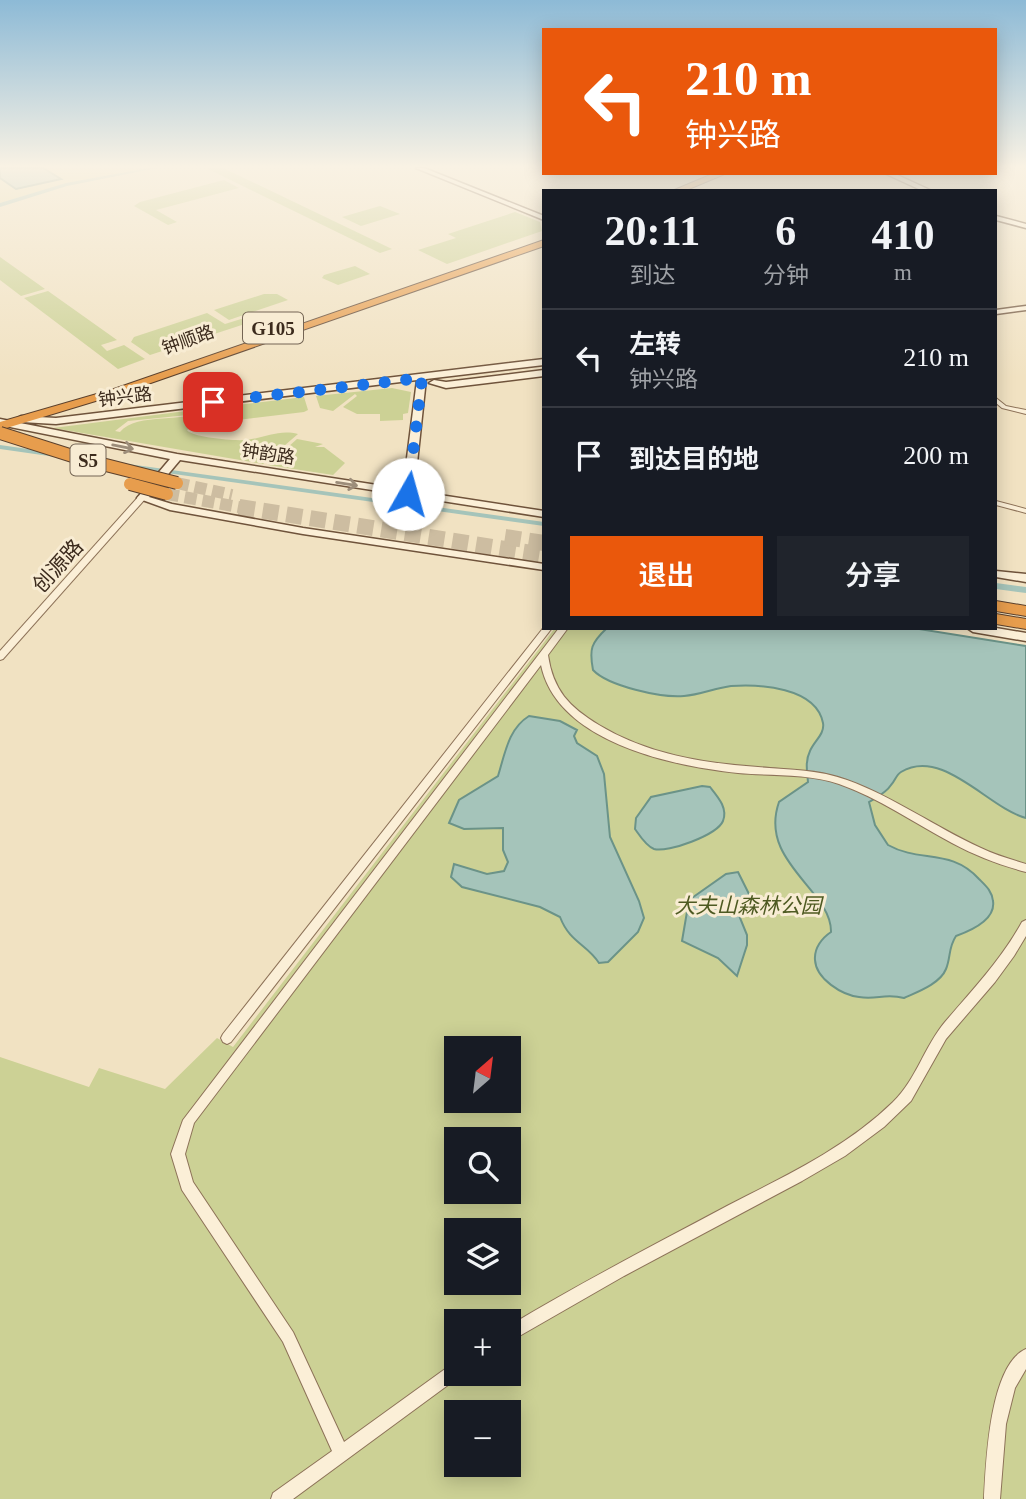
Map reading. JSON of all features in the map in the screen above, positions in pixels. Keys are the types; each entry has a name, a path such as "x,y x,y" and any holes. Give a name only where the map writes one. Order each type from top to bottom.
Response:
{"highway":[{"name":"钟顺路","path":"1,423 25,419 536,238"},
{"name":"钟顺路","path":"1,423 542,244"},
{"name":"S5","path":"1,423 82,459 177,483"},
{"name":"S5","path":"0,444 60,465 167,494"},
{"path":"997,606 1026,611"},
{"path":"997,620 1026,624"}],"main road":[{"path":"997,310 1026,306"},
{"path":"997,318 1026,315"},
{"name":"钟兴路","path":"25,419 56,421 542,364"},
{"path":"408,494 422,380 446,385 542,373"},
{"name":"钟韵路","path":"1,423 175,460 542,514"},
{"path":"175,460 142,498 217,517 542,567"},
{"path":"997,574 1026,578"},
{"path":"985,630 1026,637"}],"street":[{"path":"997,401 1004,407 1026,412"},
{"name":"创源路","path":"0,657 142,498"},
{"path":"997,503 1026,511"},
{"path":"228,1038 546,630"},
{"path":"341,1453 288,1337 187,1185 178,1154 189,1120 562,630"},
{"path":"544,654 547,680 555,692 582,719 616,739 686,763 801,774 839,781 871,794 946,837 1026,868"},
{"path":"521,1328 805,1172 863,1135 897,1107 916,1085 947,1028 994,978 1026,925"},
{"path":"992,1499 997,1438 1006,1389 1016,1366 1026,1357"},
{"path":"279,1499 444,1378"}],"green space":[{"path":"349,238 369,238 392,249 380,253"},
{"path":"456,238 522,238 447,264 418,250"},
{"path":"0,257 45,289 21,296 0,280"},
{"path":"355,266 370,274 338,285 322,278 324,275"},
{"path":"48,291 117,340 101,345 107,351 124,345 145,359 118,369 24,298"},
{"path":"264,294 277,294 288,300 229,320 214,310"},
{"path":"207,313 225,324 241,319 254,321 150,355 131,342 134,337"},
{"path":"392,388 411,392 408,413 403,414 403,420 380,421 380,414 357,414 343,407 357,396 355,394 333,411 320,408 316,396"},
{"path":"304,397 308,410 304,412 197,425 187,430 204,437 239,440 277,433 298,434 263,464 53,428 194,410 188,415 128,421 115,431 120,432 138,422 189,416 211,408"},
{"path":"297,439 323,444 315,447 324,447 345,463 333,475 268,465"},
{"name":"大夫山森林公园","path":"553,630 926,630 1026,646 1026,1499 0,1499 0,1057 89,1087 99,1068 165,1089 217,1038 233,1047"}],"water":[{"path":"605,630 926,630 1026,646 1026,818 1011,812 949,773 933,767 917,766 901,772 887,790 869,802 875,825 888,845 912,854 957,863 979,879 991,894 993,908 990,914 981,924 956,936 946,969 939,979 904,998 865,998 852,996 831,985 816,967 817,947 831,932 828,917 820,902 786,858 778,842 775,823 779,802 808,782 808,755 823,727 818,711 810,702 785,690 771,687 731,686 674,696 622,686 593,670 592,647"},
{"path":"529,716 560,721 577,730 574,736 577,743 597,756 604,774 610,837 644,918 638,932 608,962 599,963 574,938 560,917 540,907 462,887 451,877 454,864 487,874 504,871 508,862 503,850 503,828 464,829 449,823 459,800 498,776 512,735"},
{"path":"702,786 710,787 723,807 723,821 719,826 692,842 670,848 654,849 646,843 635,829 636,818 651,797"},
{"path":"738,872 752,900 738,913 747,935 747,945 737,976 718,958 682,941 689,900 726,874"}],"waterway":[{"path":"0,447 56,455"},
{"path":"124,465 542,524"},
{"path":"997,586 1026,590"}],"tunnel":[{"path":"177,483 232,495"},
{"path":"167,494 249,509"},
{"path":"239,507 542,555"},
{"path":"505,537 542,543"}],"route":[{"path":"213,402 422,378 408,494"}]}
